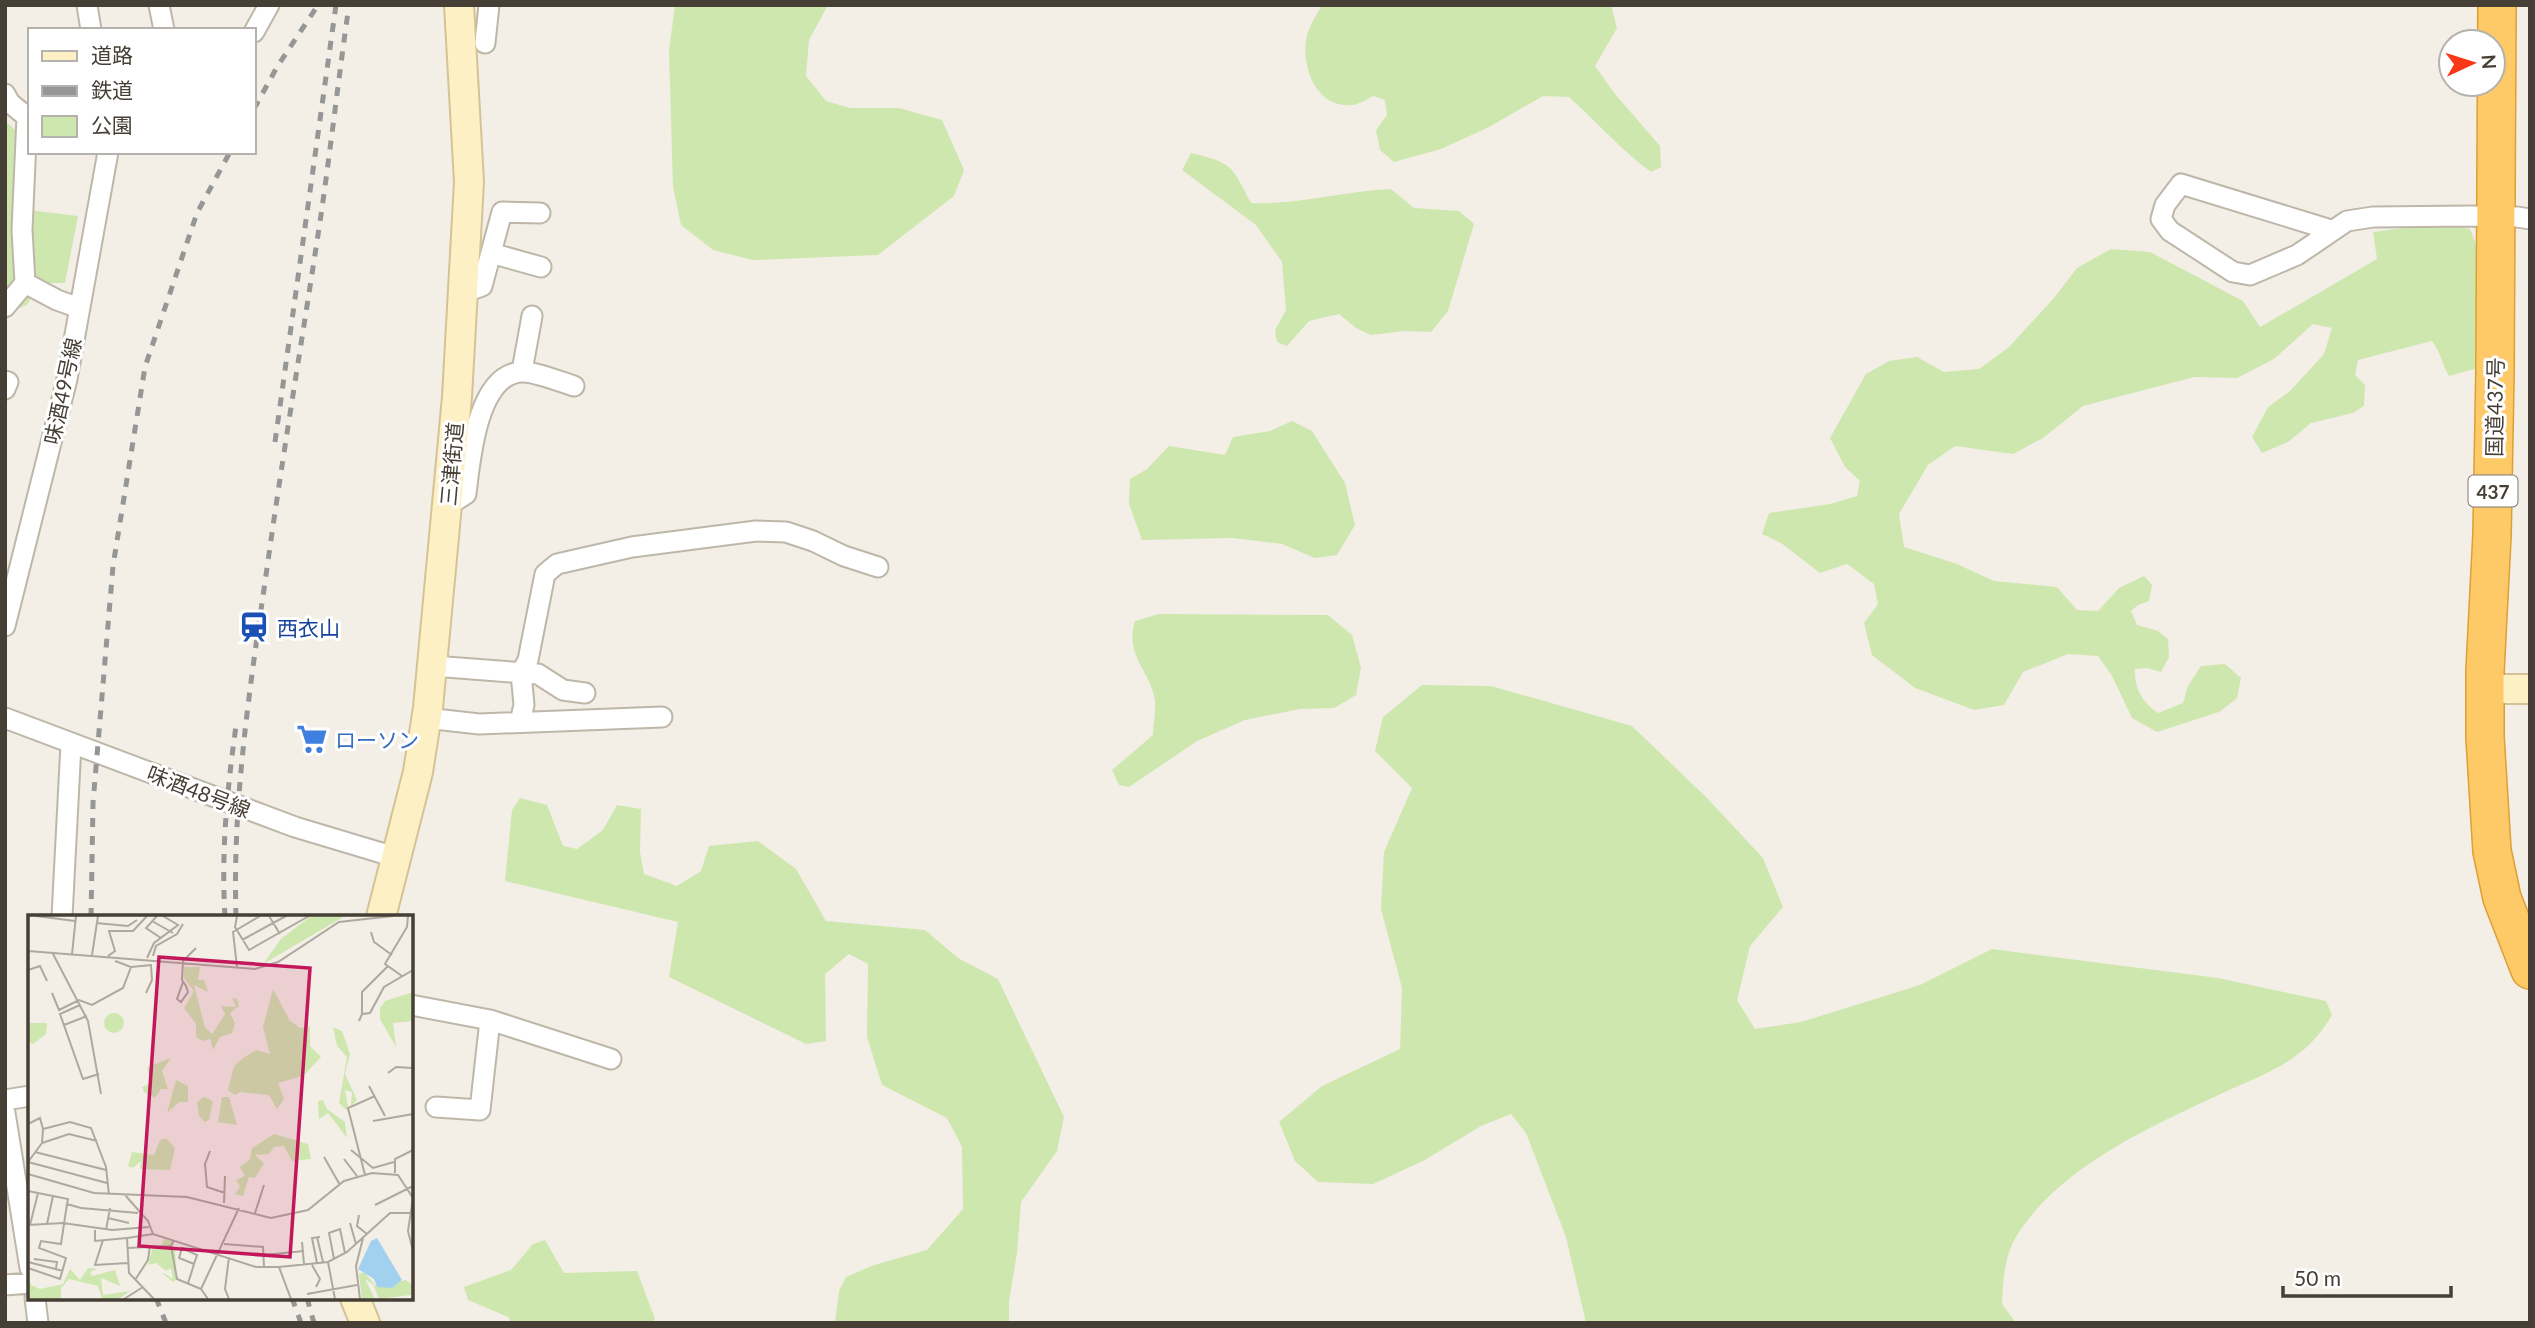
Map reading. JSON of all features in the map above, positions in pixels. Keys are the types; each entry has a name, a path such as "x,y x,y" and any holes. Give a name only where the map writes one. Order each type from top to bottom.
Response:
{"highway":[{"name":"国道437号","path":"2497,5 2514,217"},
{"name":"国道437号","path":"2519,5 2514,217 2514,535 2507,689 2514,848 2523,892 2530,911"},
{"name":"国道437号","path":"2507,689 2487,778 2493,852 2502,898 2530,970"}],"street":[{"path":"87,5 91,28"},
{"path":"159,5 164,28"},
{"path":"256,28 269,5"},
{"name":"三津街道","path":"381,915 418,772 433,666 447,506 469,182 459,5"},
{"path":"485,43 489,5"},
{"path":"5,307 25,284 22,218 27,117 7,100"},
{"name":"味酒49号線","path":"5,626 67,379 108,154"},
{"path":"2331,230 2181,184 2165,205 2161,219 2170,231 2233,272 2250,275 2297,255 2347,221 2373,217 2514,217"},
{"path":"463,293 482,286 502,212 540,213"},
{"path":"491,253 541,267"},
{"path":"25,284 79,308"},
{"path":"522,371 532,316"},
{"path":"447,506 466,494 470,463 488,396 502,378 522,371 574,386"},
{"path":"5,381 8,382 5,389"},
{"path":"520,722 524,705 522,673 528,660 545,574 556,564 632,547 756,531 786,532 878,567"},
{"path":"433,666 538,674 563,690 585,692"},
{"path":"426,718 479,724 662,717"},
{"name":"味酒48号線","path":"5,718 295,827 395,857"},
{"path":"62,915 71,744"},
{"path":"413,1005 490,1020 611,1059"},
{"path":"436,1107 480,1110 490,1020"},
{"path":"5,1100 28,1096"},
{"path":"5,1113 24,1195 28,1244"},
{"path":"5,1285 28,1283"},
{"path":"34,1300 38,1323"},
{"path":"356,1300 365,1323"}],"green space":[{"path":"675,5 828,5 809,40 806,76 826,101 850,108 899,108 942,120 964,170 954,196 878,255 753,260 713,250 681,225 673,187 669,51"},
{"path":"1322,5 1611,5 1617,28 1595,66 1615,94 1660,146 1661,167 1651,172 1569,97 1543,96 1489,127 1441,149 1394,162 1380,150 1376,130 1387,115 1385,100 1373,96 1353,105 1340,104 1320,93 1314,83 1306,60 1305,47 1308,31"},
{"path":"5,123 22,137 20,209 78,216 65,283 41,283 27,305 5,314"},
{"path":"1191,153 1216,160 1230,168 1251,203 1287,202 1391,189 1414,208 1459,211 1474,224 1448,311 1431,332 1404,331 1371,335 1356,328 1339,314 1309,321 1287,346 1277,342 1275,330 1286,310 1282,262 1256,225 1182,170"},
{"path":"2443,223 2470,229 2478,249 2478,368 2449,376 2432,341 2358,360 2355,375 2365,385 2364,406 2353,413 2311,423 2288,442 2262,453 2252,437 2268,407 2290,391 2324,354 2332,328 2313,324 2274,359 2237,378 2194,377 2083,406 2043,438 2013,454 1955,446 1928,465 1899,514 1904,547 1957,564 1994,581 2057,587 2077,610 2098,611 2119,588 2144,576 2152,585 2149,601 2131,611 2137,625 2158,631 2168,639 2169,657 2161,672 2147,668 2135,669 2140,694 2158,713 2183,703 2188,686 2201,666 2225,664 2241,678 2237,698 2219,712 2157,732 2132,718 2112,676 2098,656 2068,654 2023,672 2004,705 1974,710 1915,688 1872,655 1864,623 1878,604 1874,584 1847,564 1820,573 1781,543 1762,534 1769,513 1830,504 1857,496 1860,481 1845,467 1830,438 1866,374 1889,361 1917,357 1944,372 1979,369 2008,348 2054,298 2077,268 2111,249 2150,252 2243,301 2260,327 2377,259 2373,232"},
{"path":"1292,421 1312,431 1345,483 1355,525 1337,555 1315,558 1282,544 1232,538 1142,540 1129,504 1130,479 1147,469 1169,446 1225,455 1233,437 1270,431"},
{"path":"1159,614 1328,615 1352,635 1361,668 1356,695 1334,708 1300,709 1245,720 1197,741 1129,787 1119,785 1112,770 1153,735 1155,701 1133,644 1135,621"},
{"path":"1422,685 1491,686 1632,726 1707,798 1763,858 1783,907 1750,946 1737,1000 1755,1029 1801,1022 1920,985 1992,949 2218,978 2326,1001 2332,1015 2311,1043 2287,1062 2139,1133 2082,1169 2057,1189 2034,1212 2016,1237 2009,1253 2002,1304 2016,1323 1586,1323 1566,1237 1526,1133 1511,1114 1481,1126 1423,1161 1373,1184 1318,1182 1295,1161 1279,1122 1322,1086 1400,1049 1402,988 1381,909 1384,852 1412,788 1375,751 1383,717"},
{"path":"520,798 547,805 563,846 577,849 603,830 617,805 641,809 640,852 644,874 677,886 701,871 709,846 758,841 796,869 826,921 925,930 958,958 998,979 1064,1117 1057,1151 1021,1202 1017,1253 1009,1301 1009,1323 835,1323 839,1291 846,1277 874,1265 927,1250 963,1209 962,1147 947,1118 882,1085 867,1037 868,964 849,954 825,974 826,1041 806,1044 669,977 678,922 505,881 512,810"},
{"path":"545,1240 564,1273 637,1271 655,1319 650,1323 512,1323 508,1317 468,1300 464,1287 511,1270 533,1244"}],"railway":[{"path":"256,105 277,67 318,5"},
{"path":"275,442 336,5"},
{"path":"236,915 237,826 250,689 321,215 349,5"},
{"path":"91,915 93,803 113,566 145,367 197,213 229,154"},
{"path":"225,915 226,821 236,726"},
{"path":"157,1300 166,1323"},
{"path":"293,1300 301,1323"},
{"path":"308,1300 314,1323"}],"place":[{"name":"西衣山","path":"254,627"},
{"name":"ローソン","path":"312,739"}]}
